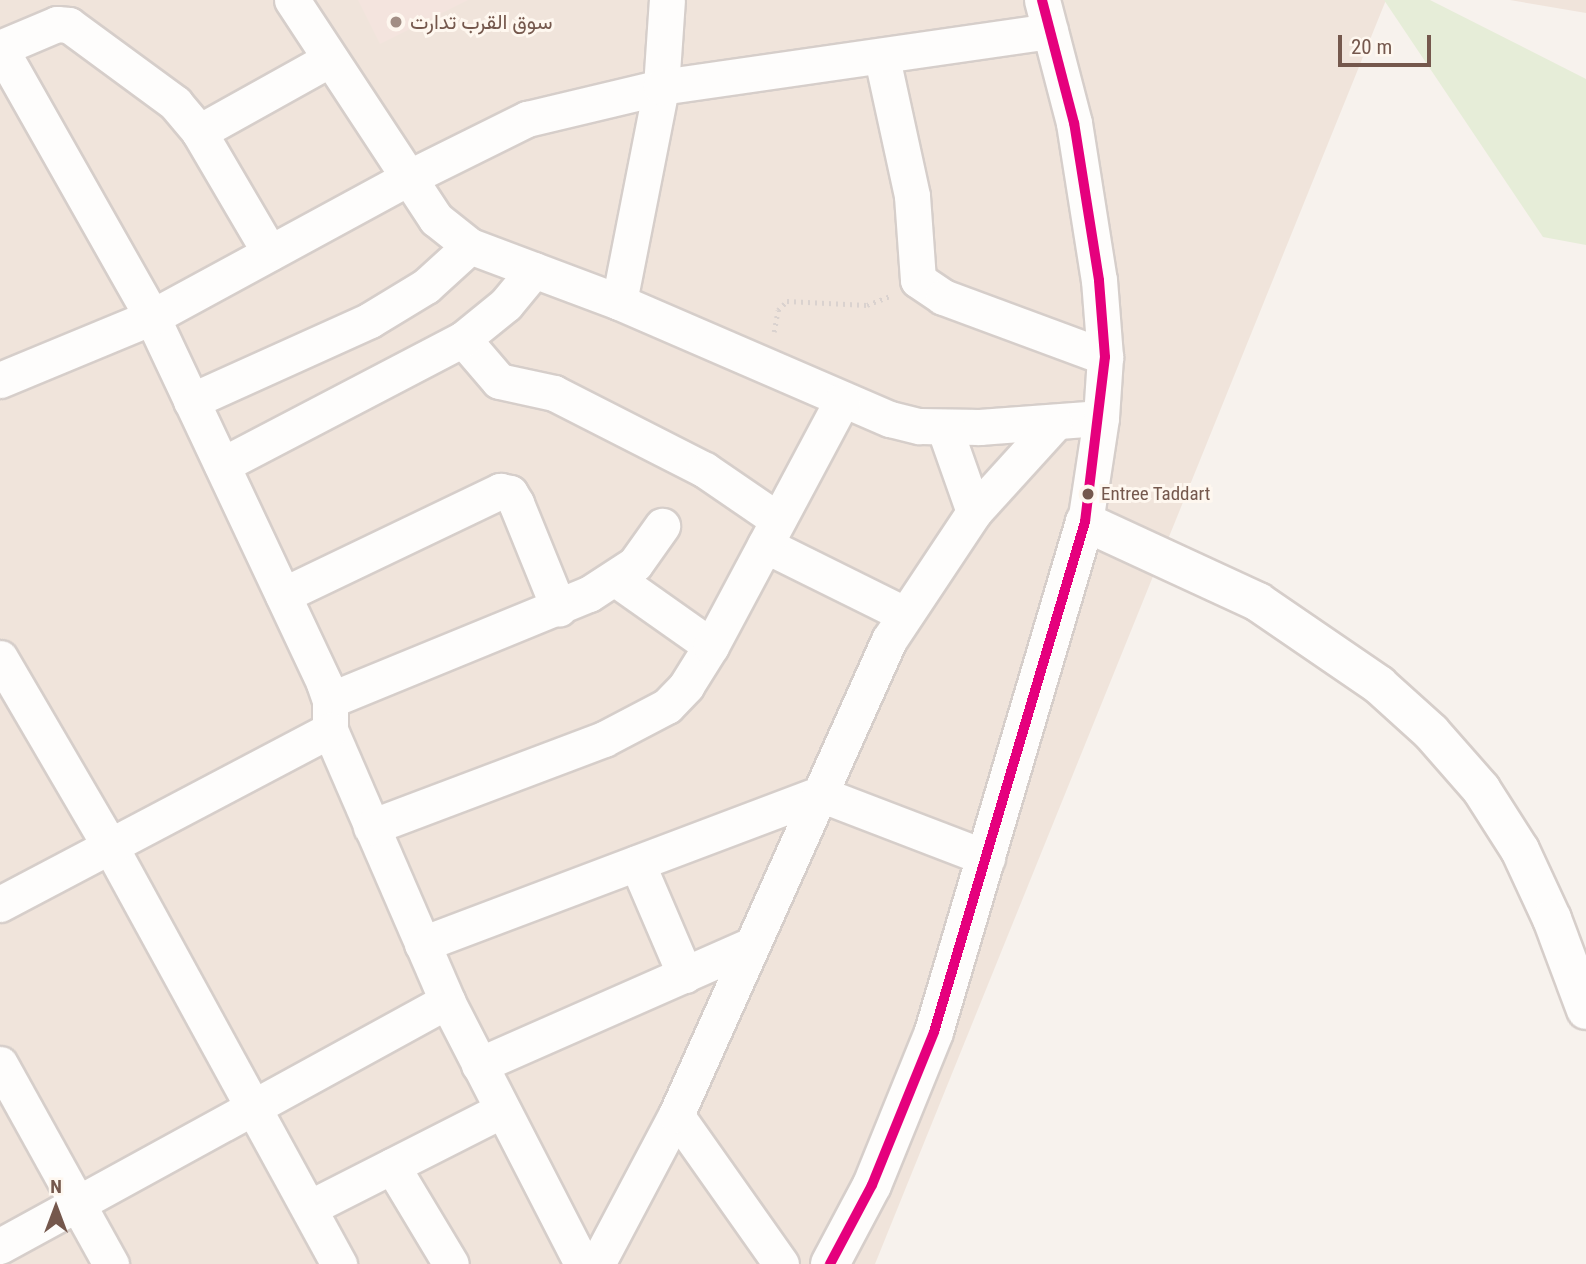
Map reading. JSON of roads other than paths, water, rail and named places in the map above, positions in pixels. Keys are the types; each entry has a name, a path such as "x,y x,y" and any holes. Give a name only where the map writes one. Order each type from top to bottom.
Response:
{"street":[{"path":"292,0 436,219 470,246 620,302 842,401 890,419 944,427 1055,423 1101,418"},
{"path":"620,302 661,87 667,0"},
{"path":"0,380 152,317 410,177 527,119 661,87 882,58 1046,16 1091,207 1105,357 1101,418 1085,522 987,858 904,1115 830,1264"},
{"path":"270,253 199,132 175,103 68,25 57,24 0,48 152,317 282,595 371,827 447,1001 582,1264"},
{"path":"882,58 912,196 918,280 943,297 1105,357"},
{"path":"199,132 330,59"},
{"path":"191,401 370,320 426,286 470,246"},
{"path":"222,465 463,339 506,304 534,270"},
{"path":"463,339 499,381 564,397 705,470 772,533 904,614"},
{"path":"371,827 639,722 667,706 686,686 711,646 842,401"},
{"path":"597,1264 676,1115 863,693 904,614 974,512 1055,423"},
{"path":"944,427 974,512"},
{"path":"282,595 500,491 510,493 516,503 559,609"},
{"path":"1085,522 1258,602 1379,685 1431,732 1481,789 1520,850 1586,1010"},
{"path":"0,904 110,846 330,715 559,609 616,579 635,564 662,526"},
{"path":"616,579 711,646"},
{"path":"0,658 110,846 339,1264"},
{"path":"422,944 820,793 987,858"},
{"path":"637,863 685,975"},
{"path":"480,1065 751,945"},
{"path":"0,1246 447,1001"},
{"path":"0,1064 11,1111 76,1204 110,1264"},
{"path":"309,1208 502,1110"},
{"path":"676,1115 781,1264"},
{"path":"393,1166 450,1264"}],"place":[{"name":"سوق القرب تدارت","path":"396,22"},
{"name":"Entree Taddart","path":"1088,494"}]}
